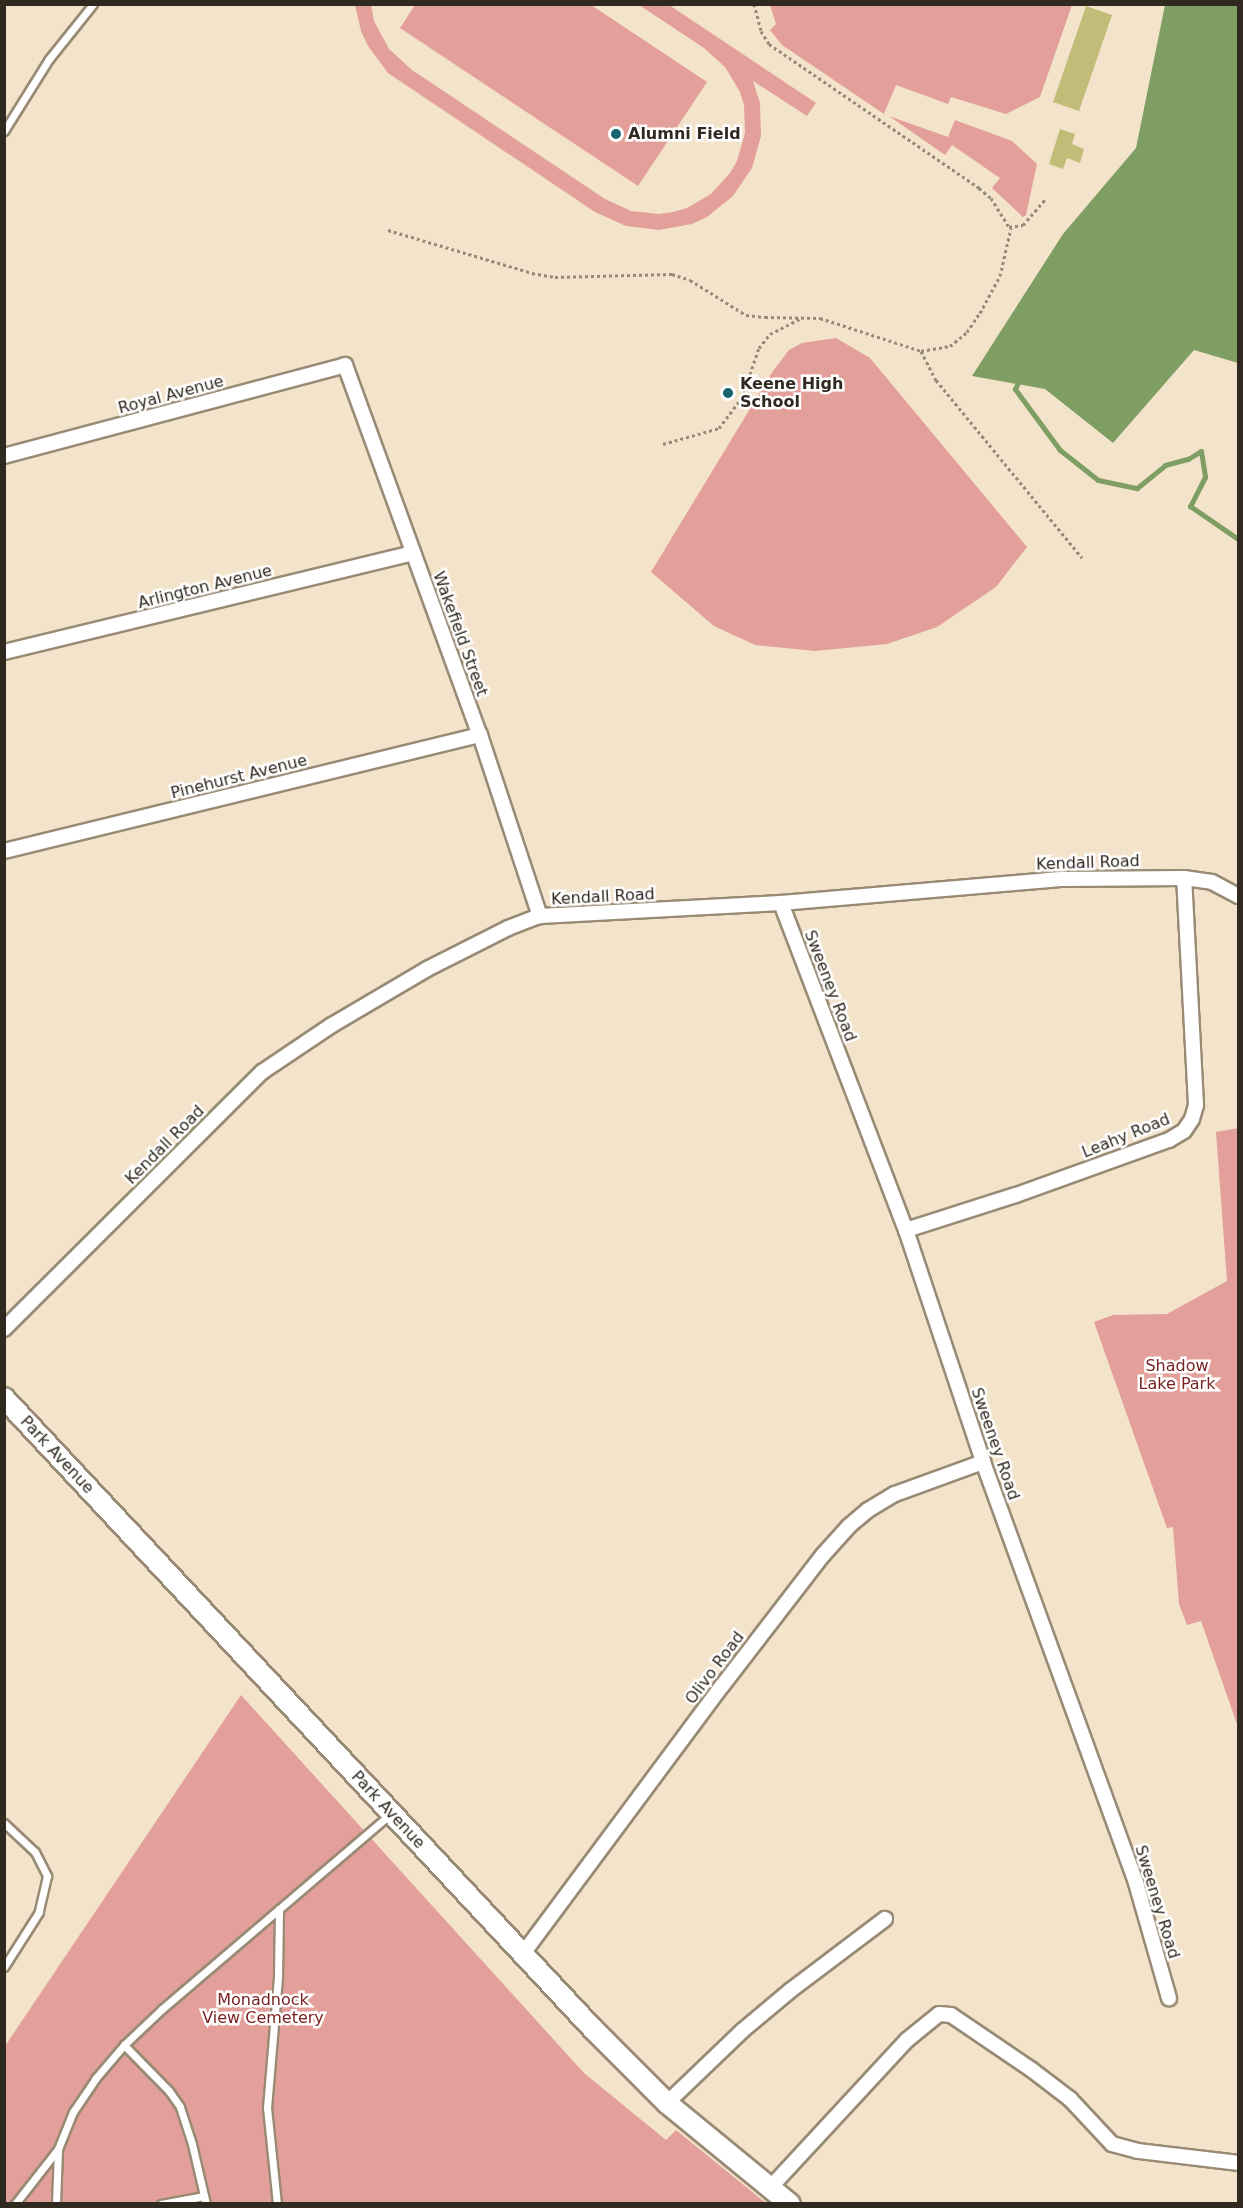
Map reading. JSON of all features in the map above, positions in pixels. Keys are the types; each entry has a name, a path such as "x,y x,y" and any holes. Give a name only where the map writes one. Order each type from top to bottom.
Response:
{"street":[{"name":"Royal Avenue","path":"4,456 345,365"},
{"name":"Wakefield Street","path":"345,365 480,735 540,916"},
{"name":"Arlington Avenue","path":"4,652 413,554"},
{"name":"Pinehurst Avenue","path":"4,851 480,735"},
{"name":"Kendall Road","path":"4,1329 262,1072 332,1025 427,969 508,928 540,916 781,903 1063,879 1184,878 1212,882 1239,896"},
{"name":"Leahy Road","path":"906,1230 1038,1188 1169,1140 1184,1131 1192,1119 1196,1105 1184,878"},
{"name":"Sweeney Road","path":"781,903 906,1230 983,1462 1136,1883 1169,1998"},
{"name":"Park Avenue","path":"4,1398 593,2030 667,2103 790,2204"},
{"name":"Olivo Road","path":"522,1955 729,1677 823,1555 849,1526 868,1510 895,1494 983,1462"},
{"path":"667,2103 766,2011 885,1919"},
{"path":"769,2189 907,2040 939,2014 951,2015 1032,2070 1070,2099 1112,2144 1137,2151 1239,2163"}],"lane":[{"path":"4,131 48,59 93,4"},
{"path":"15,2204 58,2149 79,2104 95,2079 124,2045 162,2009 279,1908 392,1814"},
{"path":"4,1823 35,1852 47,1876 39,1912 4,1967"},
{"path":"277,2204 267,2108 278,1976 279,1908"},
{"path":"124,2045 169,2091 180,2107 192,2144 205,2200 161,2204"},
{"path":"56,2204 58,2149"}],"path":[{"path":"388,230 532,273 555,277 672,274 690,280 746,315 805,317 836,321 921,351 950,346 967,332 980,314 1000,276 1006,260 1011,228 990,198 965,177 769,44 761,31 754,4"},
{"path":"1011,228 1023,225 1046,199"},
{"path":"663,444 719,428 742,397 759,348 770,334 805,317"},
{"path":"921,351 936,380 1082,558"}],"green space":[{"path":"770,4 1072,5 1040,97 1006,114 951,97 948,104 896,85 884,114 782,45 770,30 776,24"},
{"path":"355,5 371,5 374,21 389,49 412,70 605,199 631,211 659,214 673,212 687,208 711,194 730,173 737,161 745,133 744,105 740,92 725,67 704,48 639,5 669,5 816,103 807,116 753,81 760,103 761,136 752,168 733,196 707,217 692,224 659,230 626,226 595,212 388,73 368,46 361,31"},
{"name":"Alumni Field","path":"415,5 591,5 707,82 638,186 400,28"},
{"path":"889,116 948,137 955,120 1012,141 1037,164 1026,215 1023,217 992,188 1000,178 952,145 945,155"},
{"path":"836,338 870,358 1027,547 996,587 937,627 887,644 815,651 755,645 714,626 651,572 773,371 789,350 802,343"},
{"name":"Shadow Lake Park","path":"1238,1128 1238,1727 1201,1621 1187,1625 1179,1604 1173,1527 1167,1528 1094,1322 1113,1315 1167,1314 1227,1281 1216,1132"},
{"name":"Monadnock View Cemetery","path":"241,1695 584,2073 666,2140 676,2130 766,2203 5,2204 5,2046"}],"shaded area":[{"path":"1165,5 1238,5 1238,363 1194,350 1113,443 1045,389 972,376 1063,234 1136,148"}],"building":[{"path":"1086,6 1112,15 1079,111 1053,102"},
{"path":"1060,129 1075,134 1072,144 1084,149 1080,163 1067,158 1063,169 1049,164"}],"waterway":[{"path":"1019,380 1015,389 1060,450 1098,480 1137,488 1165,465 1188,459 1201,451 1205,477 1190,506 1238,539"}],"place":[{"name":"Alumni Field","path":"616,134"},
{"name":"Keene High School","path":"728,393"}]}
